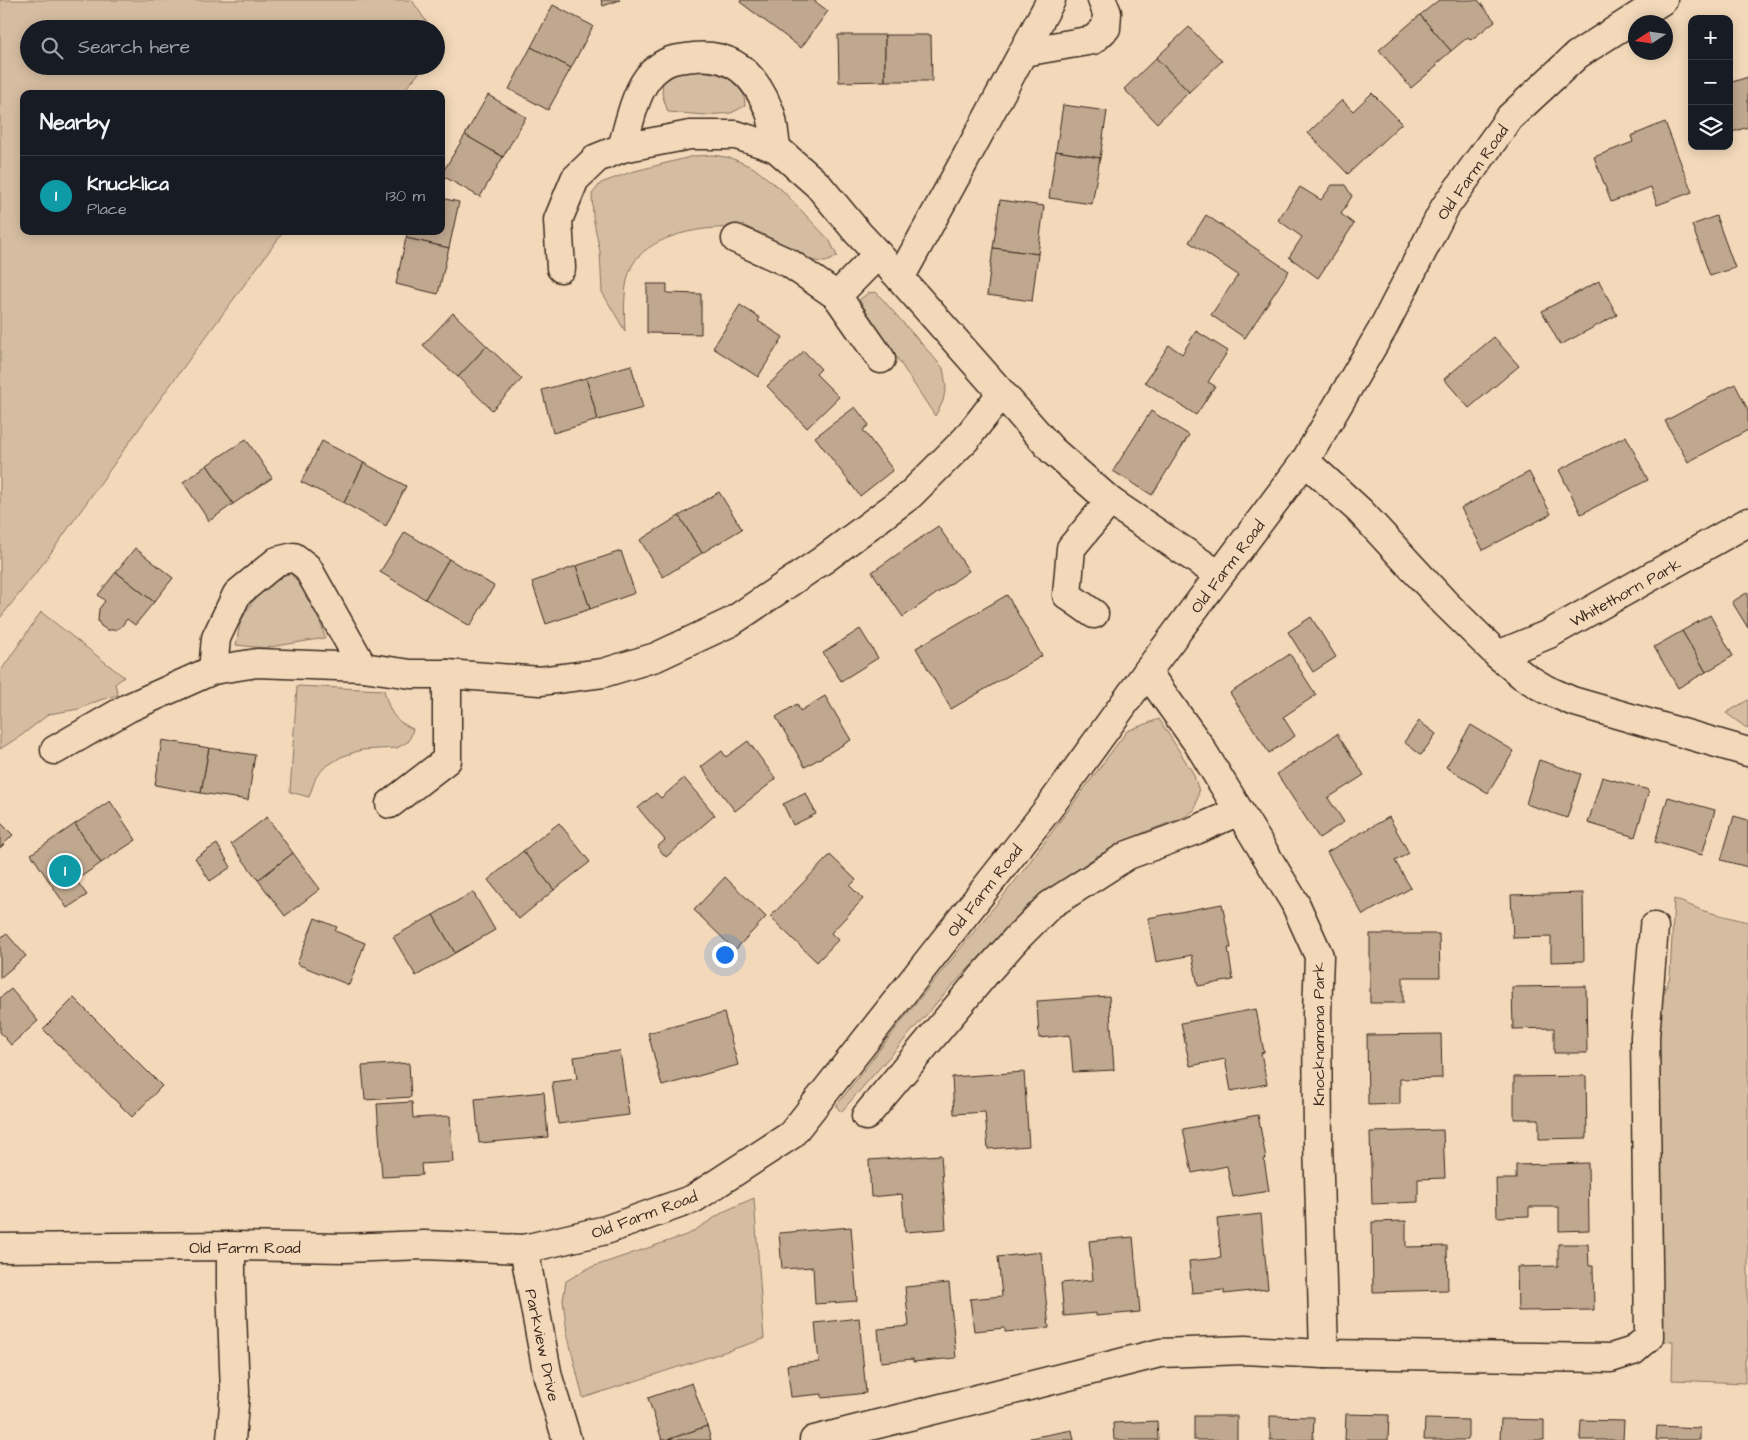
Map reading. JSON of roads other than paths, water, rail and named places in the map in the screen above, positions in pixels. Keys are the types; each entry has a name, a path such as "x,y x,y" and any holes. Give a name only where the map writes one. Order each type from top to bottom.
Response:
{"street":[{"path":"900,278 1051,0"},
{"path":"1024,52 1093,40 1106,28 1107,13 1102,0"},
{"name":"Old Farm Road","path":"0,1248 231,1246 345,1248 424,1246 524,1249 606,1230 693,1199 791,1135 1048,809 1304,461 1382,330 1445,207 1510,117 1577,55 1663,0"},
{"path":"622,148 638,96 651,74 670,60 698,57 721,58 741,68 759,90 770,111 776,148"},
{"path":"561,268 558,220 575,179 597,158 622,148 690,135 736,134 776,148 818,185 1052,450 1110,501 1219,575"},
{"path":"736,240 789,263 837,296 881,359"},
{"path":"837,296 878,254"},
{"path":"55,750 128,708 213,670 256,663 363,667 411,674 447,674 540,681 603,673 656,657 731,622 823,560 910,495 966,439 1001,394"},
{"path":"1304,461 1360,511 1445,603 1498,655 1522,675 1545,689 1572,701 1748,752"},
{"path":"1094,614 1067,596 1071,548 1110,501"},
{"name":"Whitethorn Park","path":"1498,655 1549,634 1748,522"},
{"path":"213,670 216,638 237,594 277,560 294,556 307,567 363,667"},
{"name":"Knocknamona Park","path":"1147,672 1199,745 1295,903 1319,956 1318,1072 1324,1354"},
{"path":"390,804 447,760 447,674"},
{"path":"866,1116 1016,939 1050,905 1128,855 1238,812"},
{"path":"814,1440 1160,1353 1245,1350 1324,1354 1611,1358 1633,1351 1648,1337 1645,1036 1654,927"},
{"path":"231,1246 234,1393 231,1440"},
{"name":"Parkview Drive","path":"524,1249 548,1378 567,1440"}],"place":[{"name":"Knucklica","path":"65,871"}]}
